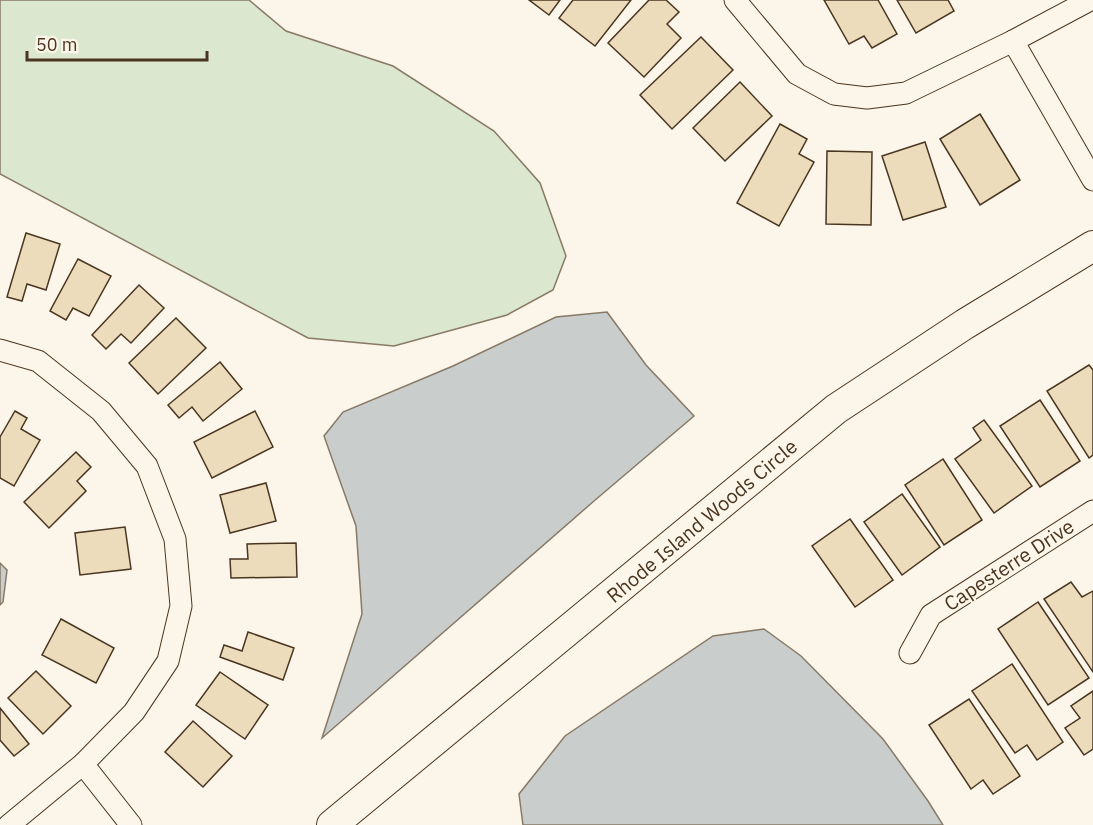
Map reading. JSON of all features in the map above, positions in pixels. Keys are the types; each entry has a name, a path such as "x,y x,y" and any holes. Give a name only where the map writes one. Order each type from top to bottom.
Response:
{"street":[{"path":"735,0 797,74 834,94 867,98 906,93 1013,41 1090,0"},
{"path":"1013,41 1093,180"},
{"name":"Rhode Island Woods Circle","path":"332,825 836,409 965,324 1093,246"},
{"path":"0,350 38,361 101,411 147,466 175,539 181,606 168,661 134,712 83,765 9,825"},
{"name":"Capesterre Drive","path":"910,653 931,615 1093,511"},
{"path":"83,765 131,825"}],"green space":[{"path":"0,0 249,0 286,31 393,66 494,131 540,183 566,256 553,290 507,315 394,346 308,338 0,174"}],"shaded area":[{"path":"607,312 646,365 694,416 322,738 362,614 356,526 324,436 343,412 453,366 556,317"},
{"path":"0,563 7,570 3,602 0,605"},
{"path":"764,629 801,656 883,739 943,825 523,825 519,794 565,736 713,636"}],"building":[{"path":"529,0 560,0 549,15"},
{"path":"573,0 631,0 595,46 559,18"},
{"path":"649,0 666,0 679,12 667,24 681,38 644,77 608,43"},
{"path":"824,0 878,0 897,34 872,48 864,36 849,44"},
{"path":"897,0 948,0 954,11 916,33"},
{"path":"701,37 733,70 672,129 640,95"},
{"path":"740,82 772,116 725,161 693,128"},
{"path":"980,114 1020,180 980,205 940,139"},
{"path":"780,124 807,139 799,154 814,162 779,226 737,203"},
{"path":"925,142 946,207 903,220 882,156"},
{"path":"827,151 872,152 871,225 826,224"},
{"path":"26,233 60,244 46,290 27,284 22,301 7,297"},
{"path":"78,259 111,276 89,316 73,308 66,320 50,311"},
{"path":"139,285 164,308 131,343 121,334 106,349 92,335"},
{"path":"176,318 206,348 158,394 129,363"},
{"path":"220,362 242,389 203,421 192,407 179,418 168,405"},
{"path":"1089,365 1093,370 1093,455 1089,458 1047,391"},
{"path":"1040,400 1080,461 1040,487 1000,426"},
{"path":"15,411 27,418 21,429 40,440 14,486 0,478 0,437"},
{"path":"255,411 273,447 212,478 194,442"},
{"path":"984,420 1032,486 994,513 955,459 981,440 973,428"},
{"path":"76,452 91,467 77,481 86,491 49,528 24,502"},
{"path":"943,459 982,520 944,545 905,485"},
{"path":"266,483 276,521 230,533 220,495"},
{"path":"902,494 940,547 902,575 864,522"},
{"path":"850,519 893,580 855,607 812,546"},
{"path":"125,527 131,569 80,575 75,533"},
{"path":"296,543 297,577 231,578 230,559 248,559 247,544"},
{"path":"1071,582 1082,597 1093,591 1093,672 1044,599"},
{"path":"1038,602 1089,678 1048,705 998,629"},
{"path":"61,619 114,648 96,683 42,655"},
{"path":"248,632 294,648 283,680 220,657 224,645 242,651"},
{"path":"1012,664 1063,742 1037,760 1027,745 1015,753 972,691"},
{"path":"36,671 71,706 43,734 8,698"},
{"path":"220,672 268,705 245,739 196,705"},
{"path":"1093,691 1093,749 1084,755 1065,728 1080,718 1071,706"},
{"path":"969,699 1020,776 993,794 983,780 971,789 929,725"},
{"path":"0,708 29,744 14,756 0,740"},
{"path":"193,721 232,756 203,787 165,752"}]}
